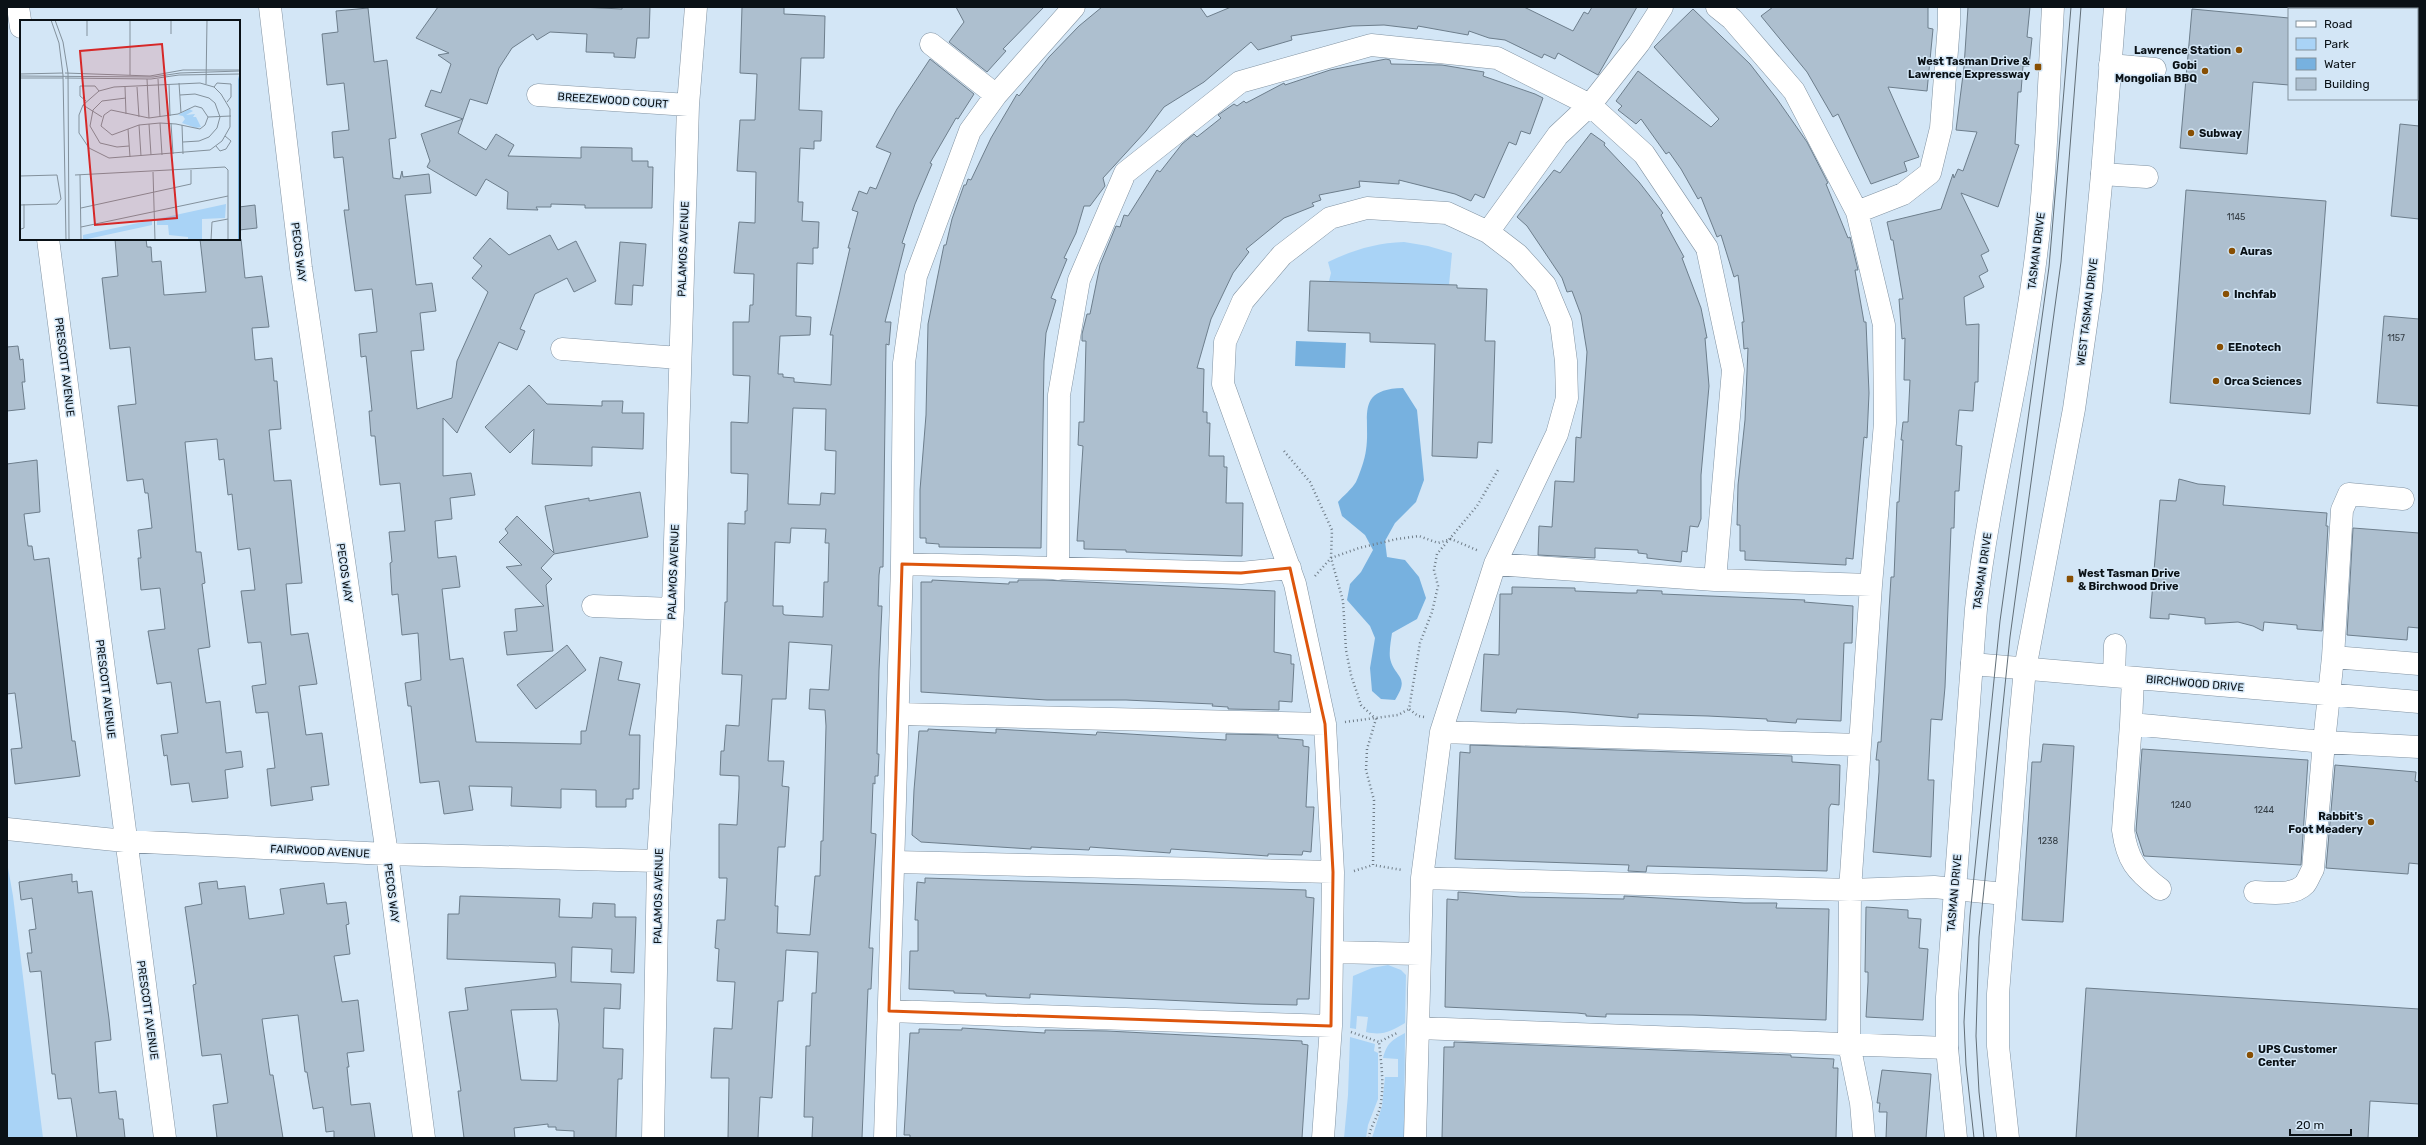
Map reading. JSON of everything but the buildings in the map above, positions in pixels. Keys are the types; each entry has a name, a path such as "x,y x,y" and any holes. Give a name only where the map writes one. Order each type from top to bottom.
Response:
{"street":[{"path":"18,7 20,20"},
{"name":"PECOS WAY","path":"270,7 301,268 387,854 424,1138"},
{"name":"PALAMOS AVENUE","path":"653,1138 658,861 673,609 679,358 688,105 696,7"},
{"path":"1488,232 1558,135 1590,104 1639,43 1662,7"},
{"path":"1856,212 1903,194 1930,173 1941,128 1949,7"},
{"name":"TASMAN DRIVE","path":"1956,1138 1947,1048 1950,946 1972,664 1981,561 2033,278 2045,168 2053,7"},
{"path":"2115,7 2102,174 2147,177"},
{"path":"885,1138 902,564 904,363 916,276 970,131 996,95 1069,8"},
{"path":"1731,11 1794,91 1856,212 1884,325 1885,423 1870,585 1850,890 1849,1044 1861,1103 1864,1138"},
{"path":"931,44 996,95"},
{"path":"1058,569 1059,395 1079,280 1125,172 1240,82 1371,45 1497,58 1590,104 1644,154 1707,248 1733,370 1715,580"},
{"path":"2110,65 2155,69"},
{"name":"BREEZEWOOD COURT","path":"538,95 688,105"},
{"name":"WEST TASMAN DRIVE","path":"2025,669 2074,409 2099,214 2102,174"},
{"path":"1323,1138 1330,1026 1333,872 1325,724 1292,576 1223,384 1225,342 1243,301 1282,255 1330,218 1367,208 1447,213 1488,232 1518,255 1545,285 1561,324 1567,398 1557,434 1496,562 1443,726 1422,876 1415,1138"},
{"name":"PRESCOTT AVENUE","path":"48,240 125,841 165,1138"},
{"path":"562,349 679,358"},
{"path":"2256,892 2273,894 2294,890 2305,884 2313,869 2333,656 2342,510 2349,494 2403,499"},
{"path":"1496,562 1715,580 1870,585"},
{"path":"902,564 1241,573 1292,576"},
{"path":"593,606 673,609"},
{"path":"2115,644 2123,677 2131,724 2123,830 2125,845 2129,858 2142,875 2160,889"},
{"path":"2333,656 2419,664"},
{"name":"BIRCHWOOD DRIVE","path":"1972,664 2419,702"},
{"path":"2008,1138 1998,1039 2000,954 2025,669"},
{"path":"898,714 1325,724"},
{"path":"2131,724 2324,742 2419,747"},
{"path":"1443,726 1860,745"},
{"name":"FAIRWOOD AVENUE","path":"7,829 125,841 387,854 658,861"},
{"path":"894,862 1333,872"},
{"path":"1422,876 1850,890 1955,889 2005,894"},
{"path":"1332,952 1420,954"},
{"path":"889,1011 1330,1026"},
{"path":"1418,1028 1947,1048"}],"path":[{"path":"1284,451 1310,482 1332,530 1331,558 1343,601 1346,650 1351,675 1361,705 1376,719"},
{"path":"1325,724 1376,719 1398,715 1409,708 1420,643 1432,612 1438,586 1434,570 1437,554 1452,539 1477,506 1498,470"},
{"path":"1292,576 1312,579 1331,558 1359,548 1397,539 1419,536 1438,543 1452,539 1496,562"},
{"path":"1409,708 1418,716 1443,726"},
{"path":"1376,719 1367,749 1366,770 1374,800 1373,865 1422,876"},
{"path":"1330,1026 1379,1042 1406,1028 1418,1028"},
{"path":"1369,1138 1371,1126 1381,1104 1382,1078 1379,1042"}],"highlighted area":[{"path":"902,564 1241,573 1290,568 1325,724 1333,872 1331,1026 889,1011"}],"green space":[{"path":"1404,242 1428,246 1452,253 1449,285 1329,281 1331,273 1328,262 1365,248"},
{"path":"7,862 13,896 43,1138 7,1138"},
{"path":"1388,965 1401,970 1406,975 1405,1023 1387,1032 1372,1033 1366,1032 1368,1017 1357,1016 1356,1029 1350,1028 1353,976 1372,968"},
{"path":"1405,1033 1404,1138 1372,1138 1382,1106 1385,1077 1398,1077 1398,1059 1383,1058 1386,1049 1391,1042"},
{"path":"1350,1037 1375,1044 1374,1051 1378,1053 1378,1099 1368,1125 1366,1138 1344,1138 1348,1095"}],"water":[{"path":"1296,341 1346,343 1345,368 1295,366"},
{"path":"1403,388 1417,410 1424,480 1416,502 1395,523 1385,541 1387,557 1405,560 1419,577 1426,598 1417,619 1392,633 1390,658 1392,665 1402,681 1400,692 1395,700 1381,699 1372,691 1370,668 1375,638 1370,626 1347,600 1350,584 1361,572 1373,550 1365,535 1342,516 1338,502 1356,482 1365,458 1368,407 1371,400 1377,394 1388,390"}],"tram line":[{"path":"1974,1138 1966,1065 1964,1022 1970,916 2000,621 2049,267 2071,7"},
{"path":"1984,1138 1979,1092 1976,1036 1979,937 2010,637 2061,262 2081,7"}],"place":[{"name":"Lawrence Station","path":"2239,50"},
{"name":"West Tasman Drive & Lawrence Expressway","path":"2038,67"},
{"name":"Gobi Mongolian BBQ","path":"2205,71"},
{"name":"Subway","path":"2191,133"},
{"name":"Auras","path":"2232,251"},
{"name":"Inchfab","path":"2226,294"},
{"name":"EEnotech","path":"2220,347"},
{"name":"Orca Sciences","path":"2216,381"},
{"name":"West Tasman Drive & Birchwood Drive","path":"2070,579"},
{"name":"Rabbit's Foot Meadery","path":"2371,822"},
{"name":"UPS Customer Center","path":"2250,1055"}]}
